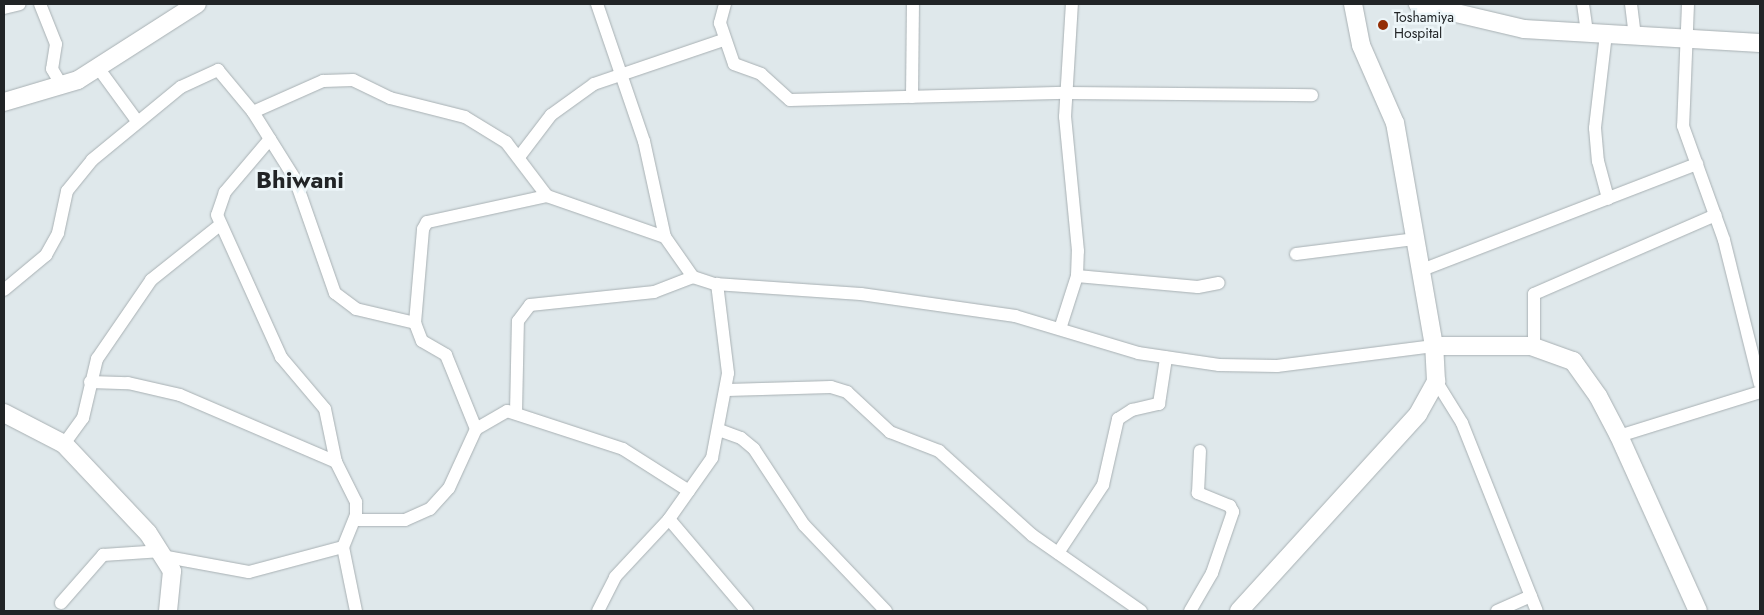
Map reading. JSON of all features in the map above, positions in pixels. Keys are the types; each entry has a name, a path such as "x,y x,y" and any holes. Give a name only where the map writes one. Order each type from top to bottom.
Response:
{"street":[{"path":"4,8 20,4"},
{"path":"40,4 56,44 52,69 63,87"},
{"path":"4,102 63,87 99,69 197,4"},
{"path":"597,4 644,141 665,237 693,277"},
{"path":"725,4 720,17 724,40 734,64 761,74 785,98 1066,93 1312,94"},
{"path":"912,97 914,4"},
{"path":"1060,329 1077,276 1066,93 1072,4"},
{"path":"1352,4 1361,45 1395,123 1414,239 1422,270 1434,346 1436,381 1462,423 1537,611"},
{"path":"1418,4 1524,29 1760,43"},
{"path":"1583,4 1587,34"},
{"path":"1631,4 1635,35"},
{"path":"1688,4 1681,109 1697,164 1716,215 1760,384"},
{"path":"1606,34 1595,128 1598,161 1608,199"},
{"path":"519,157 559,108 621,72 724,40"},
{"path":"99,69 138,121"},
{"path":"4,290 31,272 52,247 65,198 76,178 138,121 214,69 252,112 301,192 335,293 356,309 415,324"},
{"path":"252,112 316,83 348,79 390,98 465,117 506,142 547,196"},
{"path":"270,139 219,202 220,225 252,284 281,357 325,409 336,462 353,491 354,520 343,548 356,611"},
{"path":"1422,270 1697,164"},
{"path":"476,429 446,355 422,341 415,324 423,229 427,222 547,196 665,237"},
{"path":"1534,347 1534,294 1716,215"},
{"path":"64,444 80,427 97,359 151,280 220,225"},
{"path":"1296,254 1414,239"},
{"path":"1077,276 1198,287 1219,283"},
{"path":"516,413 518,321 530,305 654,292 693,277 717,284 861,294 1015,316 1060,329 1090,341 1166,358 1277,366 1434,346 1534,347 1573,361 1619,436 1698,611"},
{"path":"598,611 615,577 669,518 712,458 727,390 717,284"},
{"path":"1058,553 1103,485 1118,419 1132,410 1159,404 1166,358"},
{"path":"1239,611 1418,414 1436,381"},
{"path":"90,382 128,382 180,395 336,462"},
{"path":"727,390 831,387 847,392 890,432 939,450 1032,535 1141,611"},
{"path":"1619,436 1760,392"},
{"path":"4,413 64,444 164,554 172,571 168,611"},
{"path":"354,520 404,520 430,509 449,488 476,429 494,416 516,413 623,450 689,491"},
{"path":"719,430 741,438 754,449 804,525 886,611"},
{"path":"1190,611 1212,573 1233,512 1230,506 1198,493 1200,451"},
{"path":"669,518 747,611"},
{"path":"61,602 103,555 164,554 249,572 343,548"},
{"path":"1497,611 1530,596"}],"place":[{"name":"Toshamiya Hospital","path":"1383,25"}],"district":[{"name":"Bhiwani","path":"300,180"}]}
